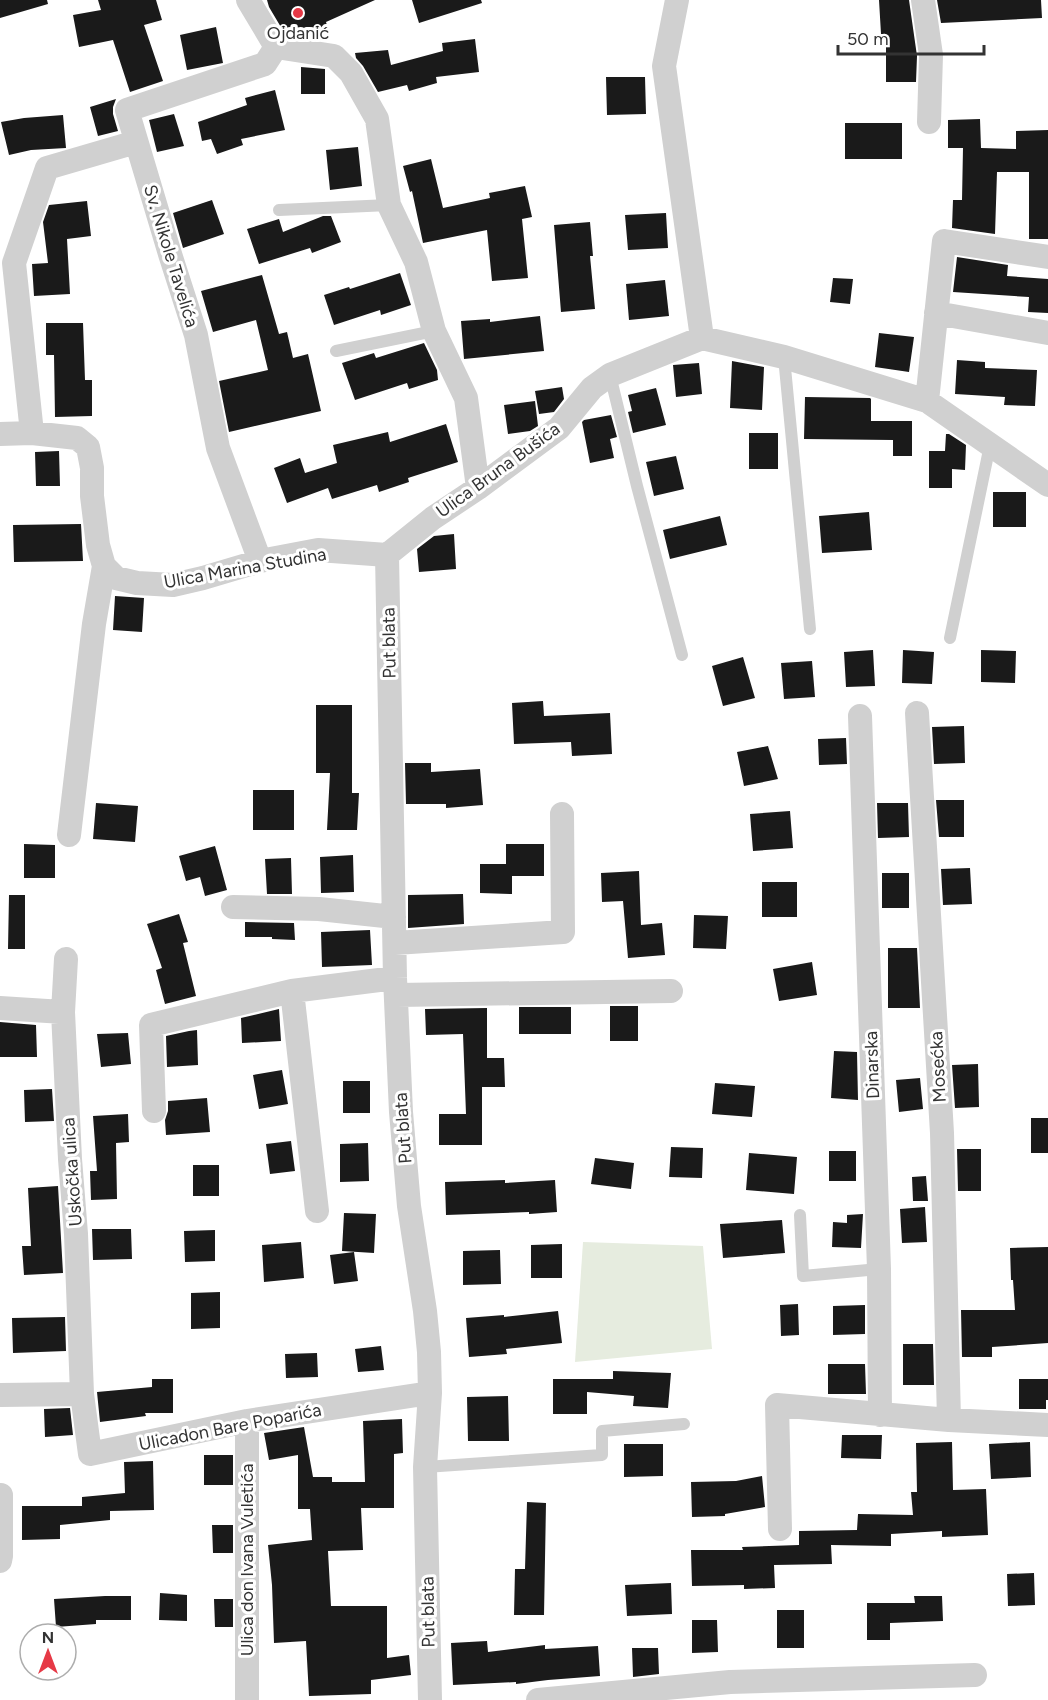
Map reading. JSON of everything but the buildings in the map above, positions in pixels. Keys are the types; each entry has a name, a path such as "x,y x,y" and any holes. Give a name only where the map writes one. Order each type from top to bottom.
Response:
{"street":[{"path":"248,0 276,47 334,56 351,73 377,119 389,205 416,262 434,331 466,398 478,488"},
{"path":"677,0 664,66 702,338 784,357 927,401 1048,484"},
{"path":"923,0 931,55 929,122"},
{"name":"Sv. Nikole Tavelića","path":"260,561 218,448 196,335 127,110 265,64 276,47"},
{"path":"32,433 14,263 47,168 136,142"},
{"path":"927,401 944,241 1048,257"},
{"path":"936,313 1048,333"},
{"name":"Ulica Bruna Bušića","path":"387,555 433,518 559,428 592,388 610,375 702,338"},
{"path":"0,434 32,433 77,438 88,447 92,468 92,496 98,545 104,566 94,624 69,836"},
{"name":"Ulica Marina Studina","path":"104,566 116,578 137,584 173,585 260,561 318,550 387,555"},
{"name":"Put blata","path":"387,555 394,917 401,1112 409,1206 429,1352 430,1393 424,1467 430,1700"},
{"name":"Mosećka","path":"917,713 942,1133 949,1420"},
{"name":"Dinarska","path":"860,716 879,1269 880,1415"},
{"path":"395,943 563,932 562,814"},
{"path":"233,907 319,909 394,917"},
{"name":"Uskočka ulica","path":"66,960 63,1012 76,1234 82,1394"},
{"path":"154,1111 151,1025 292,990 396,987 670,992"},
{"path":"292,990 317,1210"},
{"path":"0,1008 63,1012"},
{"name":"Ulicadon Bare Poparića","path":"82,1394 90,1454 247,1420 430,1393"},
{"path":"0,1395 82,1394"},
{"path":"780,1529 777,1405 880,1415 1048,1425"},
{"name":"Ulica don Ivana Vuletića","path":"247,1420 247,1700"},
{"path":"0,1561 1,1495"},
{"path":"538,1700 730,1682 975,1675"}],"lane":[{"path":"279,210 389,205"},
{"path":"336,351 434,331"},
{"path":"784,357 810,629"},
{"path":"610,375 682,655"},
{"path":"950,638 990,445"},
{"path":"800,1215 803,1276 879,1269"},
{"path":"424,1467 602,1455 602,1431 684,1424"}],"shaded area":[{"path":"583,1242 703,1246 712,1349 575,1362"}],"place":[{"name":"Ojdanić","path":"298,13"}]}
